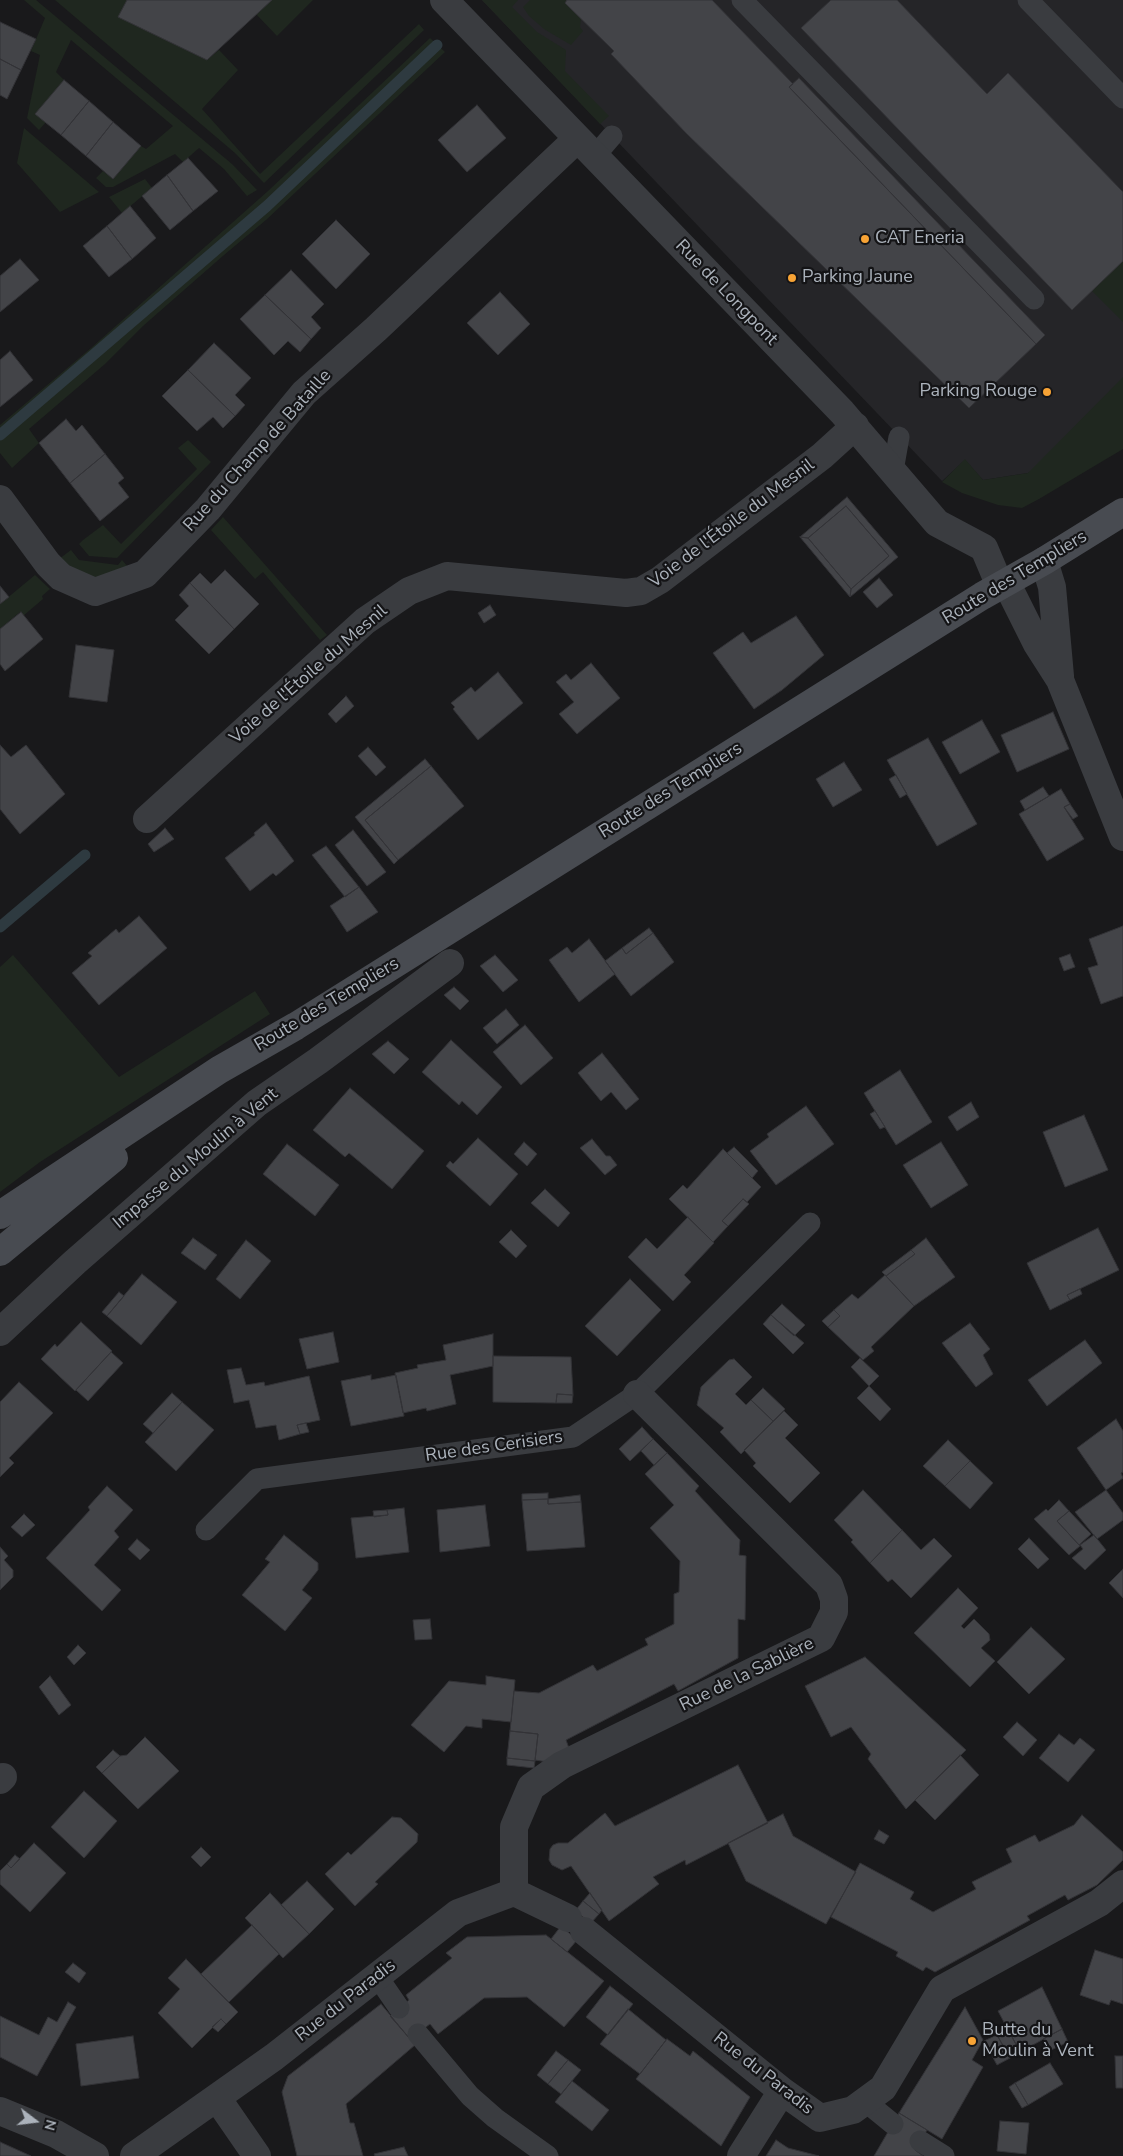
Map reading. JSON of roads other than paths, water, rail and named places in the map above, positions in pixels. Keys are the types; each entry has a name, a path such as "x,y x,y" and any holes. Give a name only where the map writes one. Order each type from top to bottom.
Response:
{"main road":[{"name":"Route des Templiers","path":"0,1215 219,1070 296,1026 1003,584 1123,512"},
{"name":"Route des Templiers","path":"0,1252 219,1070"}],"street":[{"name":"Rue de Longpont","path":"444,0 855,426 937,523 984,548 1037,644 1060,680"},
{"name":"Rue du Champ de Bataille","path":"0,499 48,564 61,577 95,592 145,574 208,509 304,393 586,148"},
{"name":"Voie de l'Étoile du Mesnil","path":"147,819 365,621 408,590 447,576 626,593 642,591 660,580 815,462 855,426"},
{"path":"1044,561 1052,587 1060,680 1123,837"},
{"name":"Impasse du Moulin à Vent","path":"0,1332 76,1262 257,1103 318,1061 450,963"},
{"name":"Rue de la Sablière","path":"514,1892 514,1827 531,1787 562,1765 821,1638 834,1612 834,1599 829,1585 637,1394"},
{"name":"Rue du Paradis","path":"134,2156 217,2098 458,1913 514,1892 576,1925 782,2091 820,2118 853,2110 884,2088 942,1989 1099,1903 1123,1884"},
{"path":"741,2156 782,2091"},
{"path":"217,2098 258,2156"},
{"path":"0,2111 56,2134 95,2156"}],"lane":[{"path":"742,0 1034,299"},
{"path":"1028,0 1123,98"},
{"path":"586,148 612,136"},
{"path":"893,471 899,437"},
{"name":"Rue des Cerisiers","path":"206,1530 257,1479 573,1437 637,1394 810,1223"},
{"path":"377,1976 399,2008"},
{"path":"418,2034 470,2096 495,2118 548,2156"},
{"path":"866,2102 893,2124"},
{"path":"920,2140 944,2156"}],"waterway":[{"path":"0,435 267,206 437,45"},
{"path":"0,927 85,855"}],"place":[{"name":"CAT Eneria","path":"865,239"},
{"name":"Parking Jaune","path":"792,278"},
{"name":"Parking Rouge","path":"1047,392"},
{"name":"Butte du Moulin à Vent","path":"972,2041"}]}
